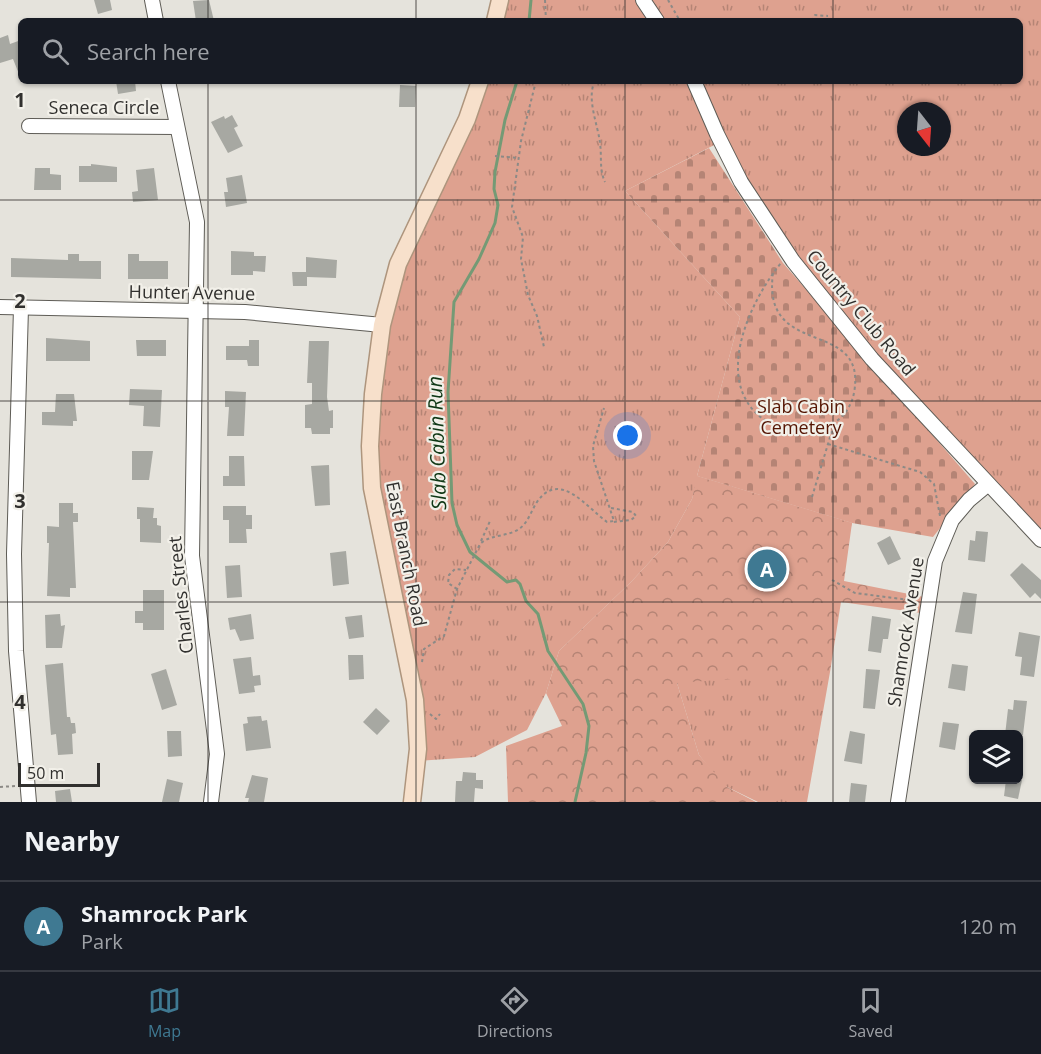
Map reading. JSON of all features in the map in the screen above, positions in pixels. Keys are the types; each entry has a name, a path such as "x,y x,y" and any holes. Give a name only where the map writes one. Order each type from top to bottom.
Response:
{"main road":[{"path":"496,18 500,0"},
{"name":"East Branch Road","path":"412,802 418,749 415,700 372,488 371,425 382,325 398,264 467,119 479,84"}],"street":[{"path":"152,0 155,18"},
{"path":"643,0 655,18"},
{"name":"Charles Street","path":"169,84 197,222 192,556 218,754 210,802"},
{"name":"Country Club Road","path":"695,84 741,182 788,253 872,359 987,485 1041,540"},
{"name":"Seneca Circle","path":"30,126 177,127"},
{"name":"Hunter Avenue","path":"0,307 195,310 311,316 382,325"},
{"path":"21,308 14,542 16,651 29,802"},
{"name":"Shamrock Avenue","path":"898,802 934,561 946,532 969,500 987,485"}],"path":[{"path":"545,0 546,18"},
{"path":"668,0 678,18"},
{"path":"814,18 815,15 828,16"},
{"path":"535,84 519,158 513,214 523,237 522,265 544,347"},
{"path":"594,84 592,93 604,182"},
{"path":"495,156 519,158"},
{"path":"773,273 772,294 780,316 798,333 832,343 842,349 854,368 854,387 846,414 834,424 814,431 778,426 757,413 743,392 739,369 739,344 755,300 773,273 788,253"},
{"path":"604,408 593,446 594,461 604,497 615,518 611,523"},
{"path":"812,497 834,424"},
{"path":"828,444 844,451 912,469 927,477 936,490 940,517 946,532"},
{"path":"480,544 485,539 519,529 542,496 555,489 570,491 602,519 611,523 631,520 636,516 633,512 611,508"},
{"path":"422,663 424,649 444,636 457,589 490,521"},
{"path":"457,589 448,583 449,575 455,570 466,570"},
{"path":"832,580 855,593 928,603"},
{"path":"428,708 433,718 440,718 440,714"},
{"path":"0,787 21,785"}],"green space":[{"path":"500,0 1041,0 1041,534 987,485 793,261 720,142 625,191 740,317 697,476 852,523 818,654 830,672 807,802 758,802 723,785 699,755 677,683 696,484 692,499 668,542 631,582 559,651 546,693 527,730 475,757 417,761 375,510 382,325 479,84 1023,84 1023,18 496,18"},
{"name":"Slab Cabin Cemetery","path":"709,148 783,263 975,484 933,537 852,523 697,476 740,317 625,191"},
{"path":"697,476 852,523 844,581 924,597 921,613 841,602 830,672 677,683 699,755 727,787 756,802 508,802 506,746 562,726 546,693 559,651 631,582 668,542 692,499"}],"building":[{"path":"94,0 110,0 112,10 98,14"},
{"path":"209,0 213,18 196,18 193,1"},
{"path":"8,35 10,44 18,41 18,72 13,59 0,63 0,38"},
{"path":"116,84 135,84 136,91 118,94"},
{"path":"400,85 416,86 415,107 399,107"},
{"path":"232,115 238,126 234,128 243,146 228,153 211,122"},
{"path":"91,164 117,167 117,182 79,182 79,166 91,166"},
{"path":"35,168 50,168 50,174 61,175 61,190 34,190"},
{"path":"154,168 158,200 133,202 132,192 138,191 136,170"},
{"path":"242,175 247,203 226,207 224,192 228,192 226,178"},
{"path":"231,251 254,252 254,256 266,256 265,272 253,271 253,275 231,275"},
{"path":"68,254 79,254 79,261 101,261 101,279 11,277 11,258 68,260"},
{"path":"128,254 139,254 139,261 168,261 168,279 128,279"},
{"path":"306,257 337,260 336,278 307,277 307,286 293,286 292,272 306,272"},
{"path":"46,338 90,341 90,361 46,361"},
{"path":"136,340 166,340 166,356 137,356"},
{"path":"249,340 259,340 259,366 248,366 247,360 226,360 226,346 249,346"},
{"path":"309,341 329,341 327,397 329,411 333,410 333,428 330,428 330,434 312,434 311,428 305,428 305,405 312,404 312,383 307,383"},
{"path":"130,389 162,390 160,427 143,426 144,406 129,405"},
{"path":"225,391 246,392 244,436 227,436 229,407 225,407"},
{"path":"56,394 74,394 77,421 73,421 73,426 42,425 42,412 55,412"},
{"path":"132,451 153,451 149,480 132,480"},
{"path":"229,456 244,456 245,486 223,486 223,476 229,476"},
{"path":"329,465 330,505 315,506 311,466"},
{"path":"59,503 73,503 73,513 78,513 78,522 73,522 76,588 70,588 70,597 47,596 49,543 47,543 47,526 59,527"},
{"path":"223,506 246,506 246,515 252,515 252,529 246,529 247,543 229,543 229,520 223,520"},
{"path":"137,507 154,508 153,518 157,518 157,525 161,526 161,543 140,542 140,519 137,519"},
{"path":"976,531 988,532 985,562 968,560 970,540 975,541"},
{"path":"890,536 901,559 888,565 877,543"},
{"path":"346,551 349,584 333,586 330,553"},
{"path":"1022,563 1041,580 1041,599 1035,593 1030,598 1010,575"},
{"path":"240,565 242,597 227,598 225,566"},
{"path":"143,590 164,590 164,630 143,630 143,623 135,623 135,611 143,611"},
{"path":"963,592 977,594 972,634 955,632"},
{"path":"60,614 61,626 65,625 62,648 46,648 45,615"},
{"path":"251,614 254,639 240,641 235,629 230,630 228,618"},
{"path":"362,615 364,637 349,639 345,617"},
{"path":"872,616 891,619 888,639 883,639 881,653 868,651"},
{"path":"1019,632 1040,636 1034,677 1020,675 1022,657 1015,656"},
{"path":"348,655 363,655 364,679 349,680"},
{"path":"251,657 253,676 260,675 261,685 254,686 255,692 239,694 233,659"},
{"path":"63,663 67,717 70,717 71,723 75,723 76,733 72,734 73,754 58,755 56,734 51,735 45,665"},
{"path":"952,664 968,666 965,691 948,688"},
{"path":"166,669 177,705 162,710 151,674"},
{"path":"866,669 880,670 875,709 863,708"},
{"path":"1014,700 1027,701 1023,735 1023,730 1006,730 1008,709 1013,710"},
{"path":"376,708 390,721 377,735 363,722"},
{"path":"261,716 262,721 267,720 271,748 246,751 243,724 248,723 247,717"},
{"path":"943,722 959,724 955,750 939,747"},
{"path":"167,731 181,731 182,756 168,757"},
{"path":"850,731 865,734 862,764 844,761"},
{"path":"463,772 476,773 476,780 483,780 483,789 475,788 474,802 455,802 456,781 462,781"},
{"path":"252,775 268,778 264,802 248,802 249,798 245,798"},
{"path":"167,779 183,783 179,802 162,802"},
{"path":"851,783 867,785 865,802 849,802"},
{"path":"1006,784 1021,784 1018,799 1004,796"},
{"path":"70,789 72,802 56,802 55,791"}],"waterway":[{"name":"Slab Cabin Run","path":"529,18 531,0"},
{"name":"Slab Cabin Run","path":"516,84 505,120 495,172 494,189 498,205 495,223 479,259 454,302 448,392 452,503 457,525 470,552 507,582 516,580 520,584 526,601 538,614 548,651 583,704 589,726 586,753 575,802"}],"place":[{"name":"Shamrock Park","path":"767,569"}]}
